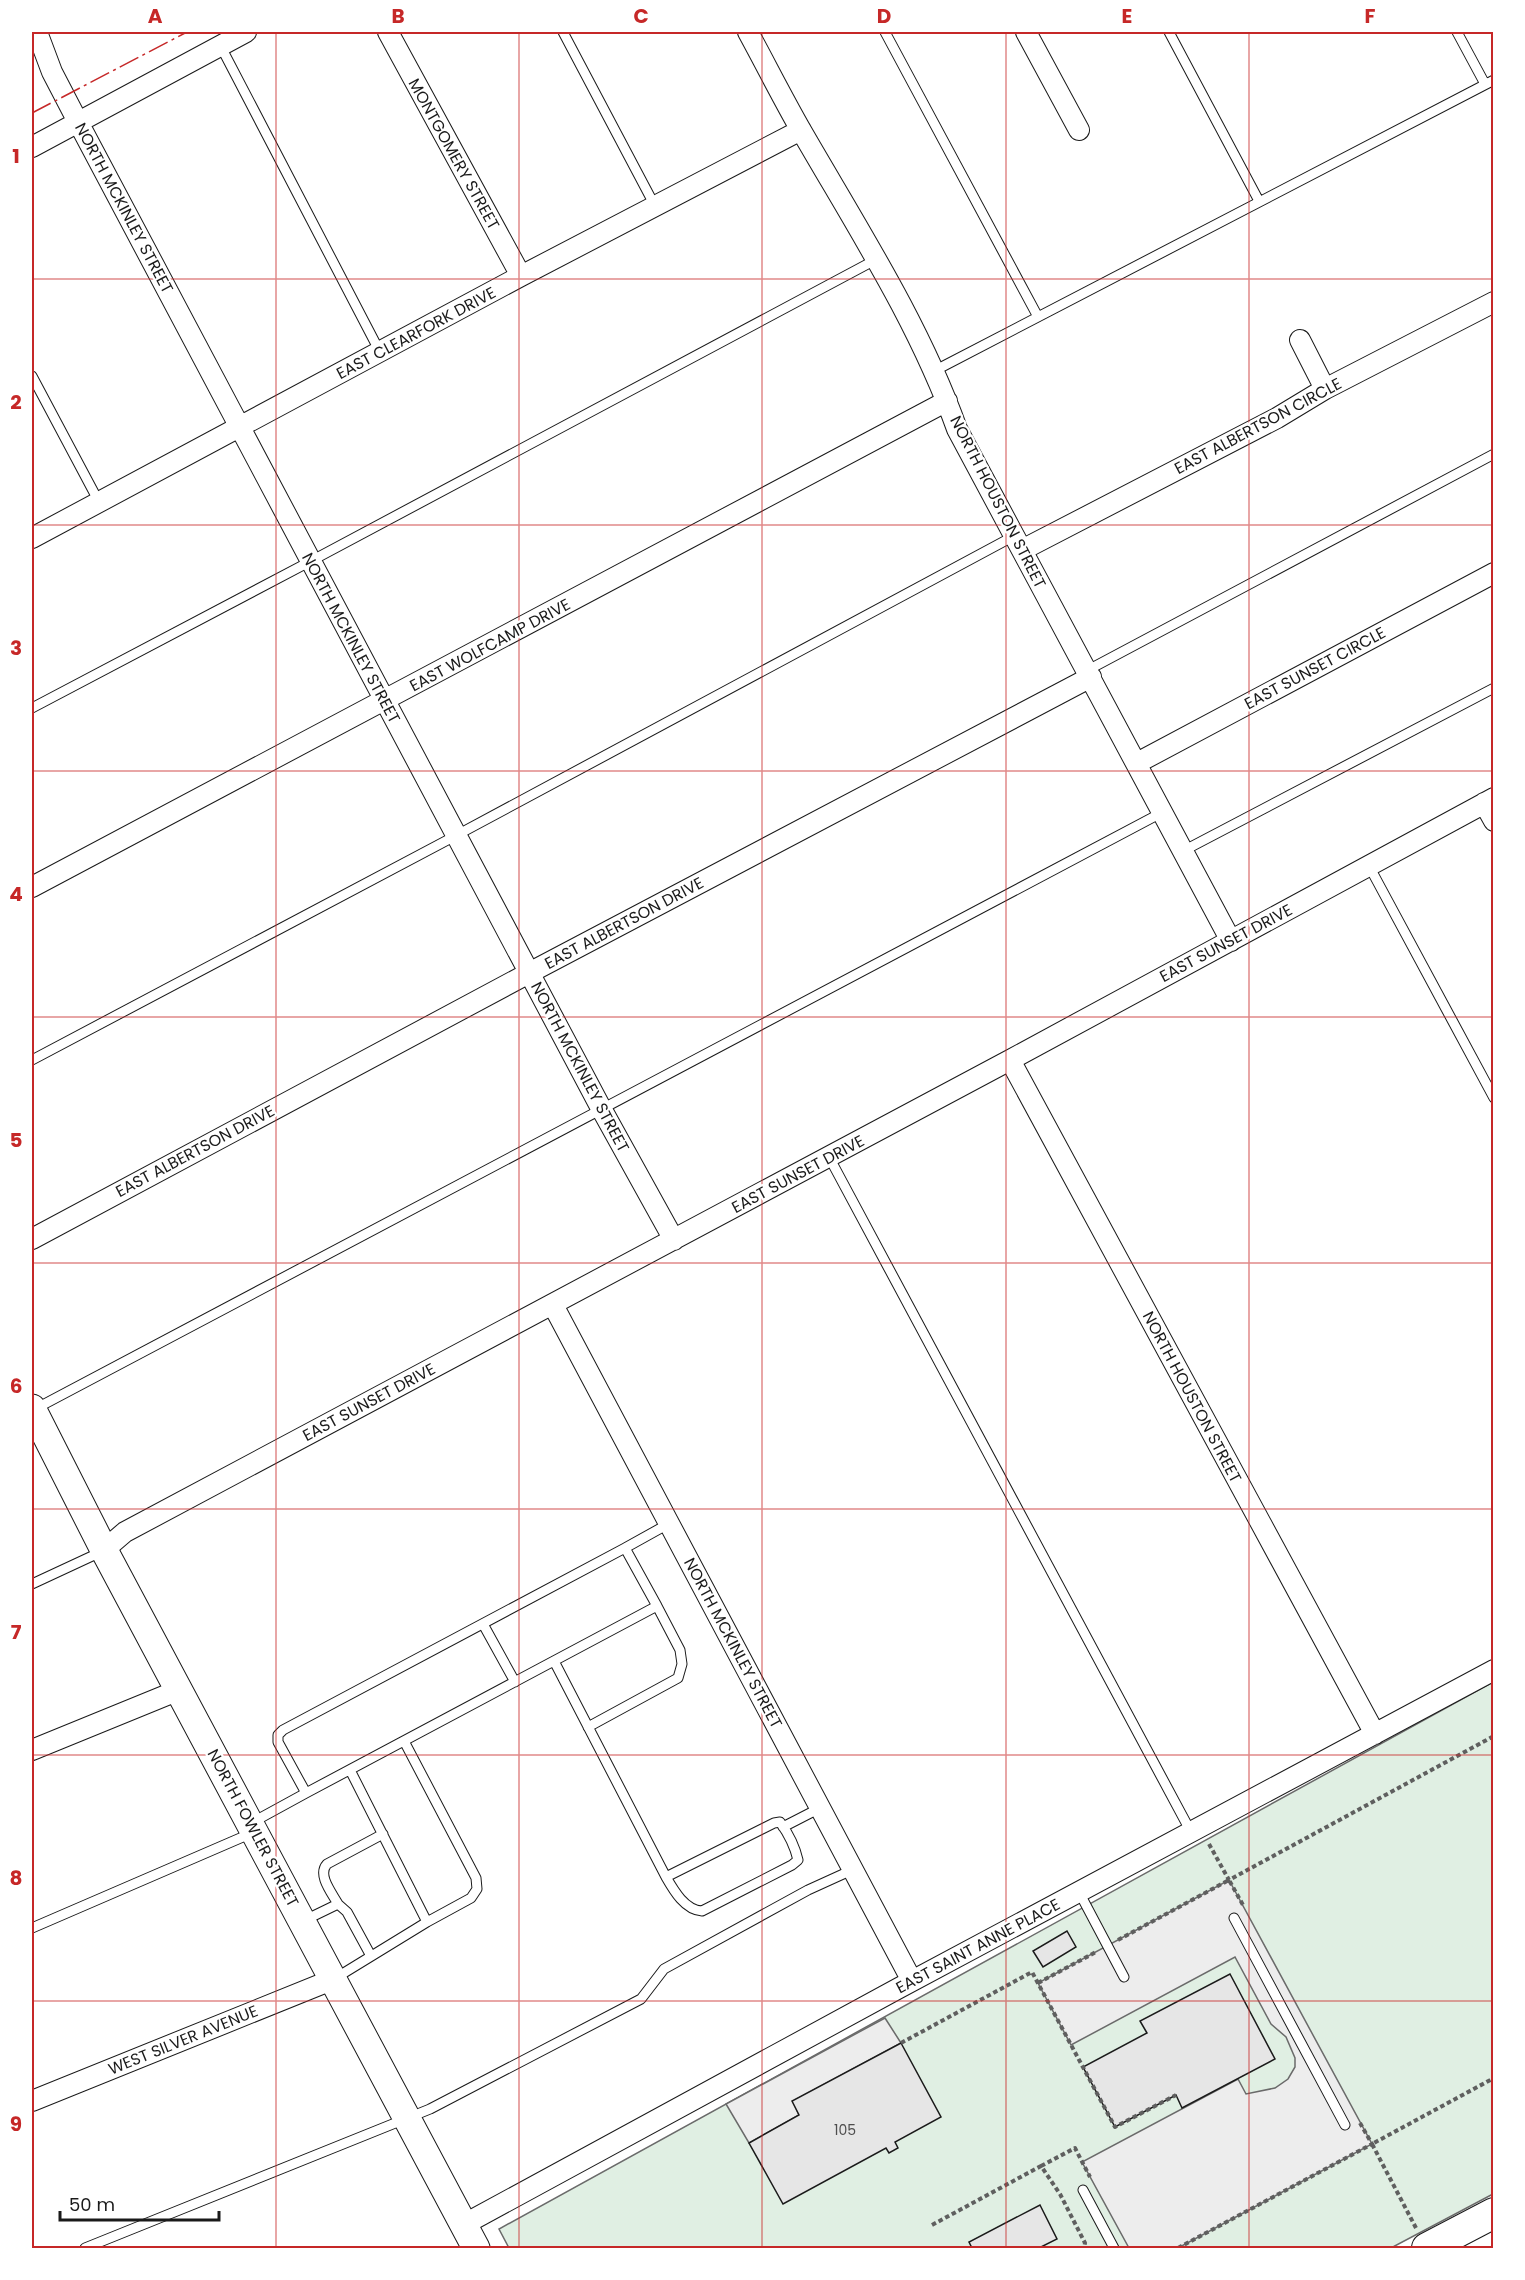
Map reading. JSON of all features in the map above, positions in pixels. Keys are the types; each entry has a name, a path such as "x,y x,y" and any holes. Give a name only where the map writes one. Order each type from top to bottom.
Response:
{"main road":[{"path":"1433,2243 1494,2213"}],"street":[{"name":"NORTH MCKINLEY STREET","path":"37,32 52,72 78,122 602,1110 674,1240"},
{"path":"32,147 246,32"},
{"name":"MONTGOMERY STREET","path":"388,32 520,276"},
{"name":"NORTH HOUSTON STREET","path":"748,32 801,130 877,259 934,370 957,429 1231,941"},
{"path":"1026,32 1079,130"},
{"name":"EAST CLEARFORK DRIVE","path":"32,538 520,276 801,130"},
{"name":"EAST ALBERTSON CIRCLE","path":"1018,543 1277,418 1325,389 1494,302"},
{"path":"1300,340 1325,389"},
{"name":"EAST WOLFCAMP DRIVE","path":"32,887 947,401"},
{"name":"EAST SUNSET CIRCLE","path":"1137,763 1494,573"},
{"name":"EAST ALBERTSON DRIVE","path":"32,1239 1089,674"},
{"path":"1489,800 1494,821"},
{"name":"EAST SUNSET DRIVE","path":"104,1550 125,1532 1010,1060 1489,800"},
{"name":"NORTH HOUSTON STREET","path":"1010,1060 1374,1734"},
{"name":"NORTH MCKINLEY STREET","path":"553,1305 912,1981"},
{"name":"NORTH FOWLER STREET","path":"32,1410 471,2242"},
{"name":"EAST SAINT ANNE PLACE","path":"471,2242 912,1981 1079,1892 1199,1836 1374,1734 1494,1670"},
{"path":"32,1750 179,1690"},
{"name":"WEST SILVER AVENUE","path":"32,2102 334,1979"}],"lane":[{"path":"563,32 655,206"},
{"path":"885,32 1037,315"},
{"path":"1169,32 1259,201"},
{"path":"934,370 1489,82 1457,32"},
{"path":"220,45 380,352"},
{"path":"32,708 877,259"},
{"path":"32,376 99,502"},
{"path":"1089,674 1494,454"},
{"path":"32,1060 457,835 1018,543"},
{"path":"1183,851 1494,688"},
{"path":"32,1410 1163,812"},
{"path":"1369,866 1494,1098"},
{"path":"829,1157 1199,1836"},
{"path":"306,1794 278,1742 278,1735 284,1730 670,1523"},
{"path":"588,1727 678,1678 682,1664 680,1650 625,1548"},
{"path":"32,1584 104,1550"},
{"path":"32,1928 253,1827 306,1794 657,1606"},
{"path":"483,1624 515,1682"},
{"path":"554,1661 666,1877 688,1907 702,1911 798,1860 780,1822 666,1877"},
{"path":"334,1979 471,1898 477,1889 476,1878 404,1741"},
{"path":"350,1770 427,1922"},
{"path":"783,1827 820,1808"},
{"path":"371,1956 347,1912 338,1904 323,1874 323,1868 383,1834"},
{"path":"85,2248 430,2109 641,1999 664,1969 808,1890 852,1870"},
{"path":"1079,1892 1124,1977"},
{"path":"303,1921 338,1904"},
{"path":"1233,1918 1345,2125"},
{"path":"1083,2190 1114,2248"}],"path":[{"path":"1038,1983 1494,1736"},
{"path":"1199,1836 1229,1880 1246,1912"},
{"path":"901,2043 1032,1972 1115,2127 1176,2095"},
{"path":"1178,2248 1494,2078"},
{"path":"1360,2122 1433,2243"},
{"path":"932,2225 1075,2148 1082,2162"},
{"path":"1041,2166 1060,2194 1085,2243 1084,2248"}],"green space":[{"path":"1493,1682 1493,2194 1391,2248 509,2248 499,2229"}],"shaded area":[{"path":"1229,1880 1372,2144 1178,2248 1129,2248 1082,2162 1238,2079 1246,2094 1275,2088 1288,2079 1295,2067 1295,2058 1286,2037 1271,2024 1235,1957 1071,2045 1038,1983"},
{"path":"885,2018 901,2043 793,2101 799,2115 749,2143 726,2104"}],"building":[{"path":"1067,1931 1076,1947 1043,1967 1033,1951"},
{"path":"1230,1974 1275,2059 1182,2108 1176,2095 1115,2127 1083,2067 1147,2033 1140,2021"},
{"path":"901,2043 941,2117 895,2142 898,2148 889,2153 886,2148 783,2204 749,2143 799,2115 792,2101"},
{"path":"1040,2205 1057,2239 1039,2248 972,2248 969,2242"}],"power":[{"path":"32,113 187,32"}]}
